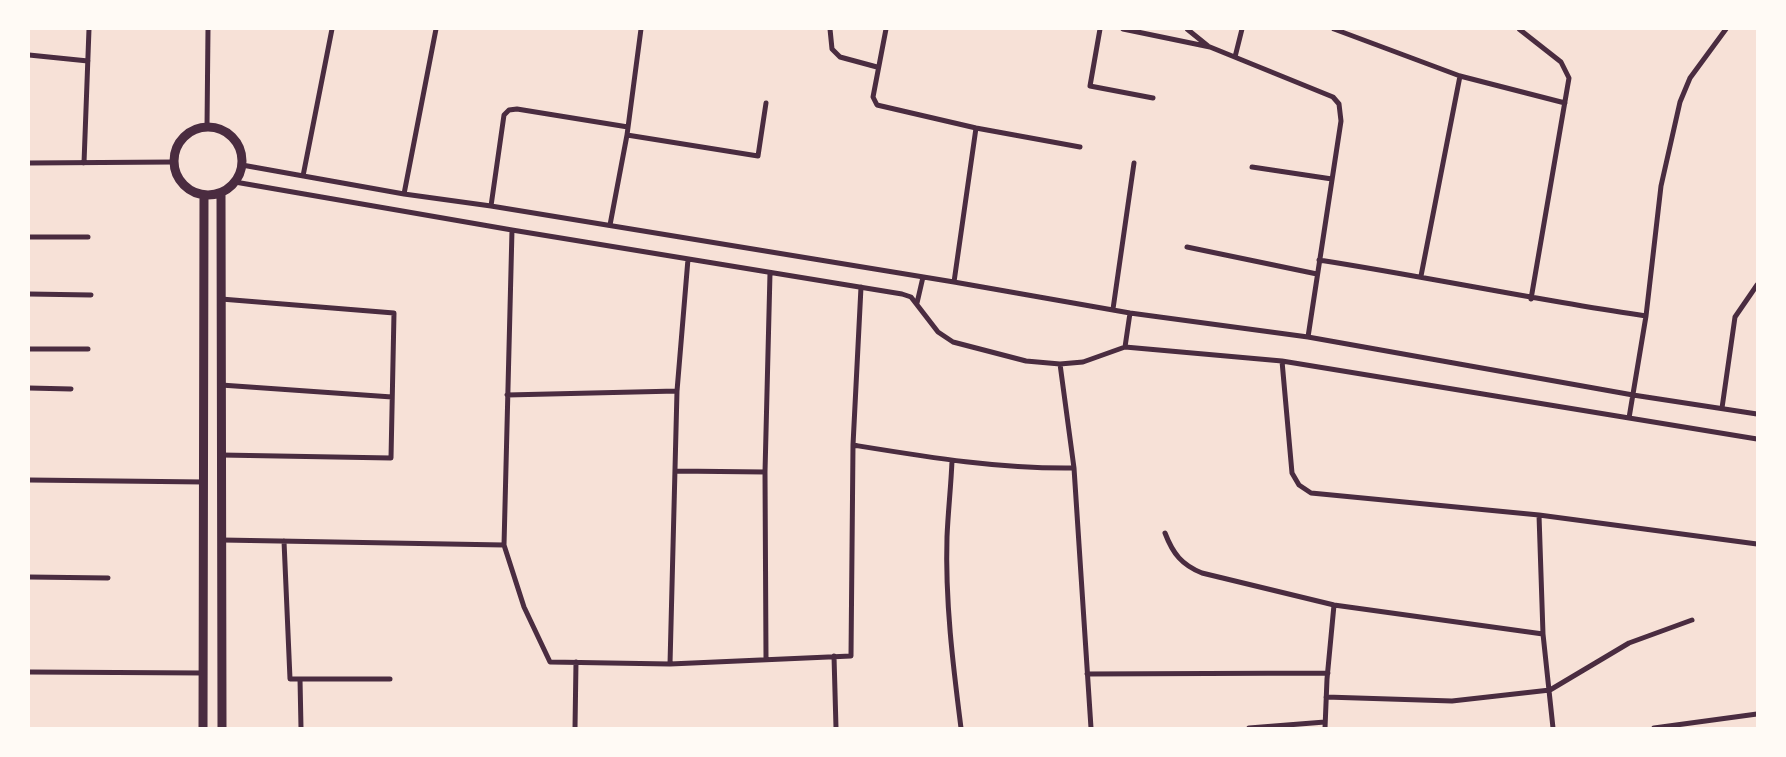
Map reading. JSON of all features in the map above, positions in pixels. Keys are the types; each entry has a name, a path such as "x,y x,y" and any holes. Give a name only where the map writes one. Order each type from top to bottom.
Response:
{"street":[{"path":"84,163 89,29"},
{"path":"207,127 208,29"},
{"path":"303,176 332,29"},
{"path":"404,194 436,29"},
{"path":"610,225 627,135 641,29"},
{"path":"830,29 832,49 840,57 877,67"},
{"path":"886,29 877,67 873,97 877,105 976,128 1080,147"},
{"path":"1100,29 1090,86 1153,98"},
{"path":"1123,29 1210,47 1333,97 1339,104 1341,121 1308,337"},
{"path":"1187,29 1210,47"},
{"path":"1235,57 1242,29"},
{"path":"1334,29 1460,76 1565,103"},
{"path":"1519,29 1565,67 1569,78 1531,299"},
{"path":"1629,418 1646,316 1661,186 1680,102 1690,78 1726,29"},
{"path":"29,55 88,61"},
{"path":"1421,276 1460,76"},
{"path":"627,135 758,156 766,103"},
{"path":"491,206 504,115 509,110 628,127"},
{"path":"207,127 224,131 236,142 240,149 242,166 235,182 221,193 204,195 196,193 182,184 174,162 174,154 181,140 193,131 207,127"},
{"path":"954,282 976,128"},
{"path":"29,163 174,162"},
{"path":"1113,309 1134,163"},
{"path":"242,166 404,194 610,225 1130,313 1308,337 1632,395 1757,414"},
{"path":"1252,167 1332,179"},
{"path":"235,182 902,294 912,297 938,332 953,342 1026,361 1060,364 1083,362 1125,347 1282,360 1757,439"},
{"path":"221,193 222,728"},
{"path":"203,728 204,195"},
{"path":"512,230 504,545 524,607 550,662 670,664 766,658 851,656 853,445 861,287"},
{"path":"29,237 88,237"},
{"path":"1187,247 1317,274"},
{"path":"670,664 677,391 688,259"},
{"path":"1319,260 1421,276 1531,299 1646,316"},
{"path":"766,658 765,472 770,272"},
{"path":"918,303 923,277"},
{"path":"1722,408 1735,317 1757,285"},
{"path":"29,294 91,295"},
{"path":"221,298 394,313 391,458 222,455"},
{"path":"1125,347 1130,313"},
{"path":"29,349 88,349"},
{"path":"1282,360 1292,473 1299,484 1311,493 1539,515 1757,544"},
{"path":"1060,364 1074,468 1091,728"},
{"path":"222,385 392,397"},
{"path":"29,388 71,389"},
{"path":"507,394 677,391"},
{"path":"853,445 952,461 1025,468 1074,468"},
{"path":"952,461 947,538 948,582 954,672 961,728"},
{"path":"675,471 765,472"},
{"path":"29,480 204,482"},
{"path":"1539,515 1543,634 1553,728"},
{"path":"1166,533 1171,548 1180,561 1189,568 1334,605 1543,634"},
{"path":"222,540 504,545"},
{"path":"284,541 290,679 390,679"},
{"path":"29,577 108,578"},
{"path":"1249,728 1325,725 1334,605"},
{"path":"1326,697 1452,701 1550,690 1629,643 1692,620"},
{"path":"834,656 836,728"},
{"path":"575,728 576,662"},
{"path":"29,672 204,673"},
{"path":"1088,674 1328,674"},
{"path":"300,678 301,728"},
{"path":"1654,728 1757,714"}]}
